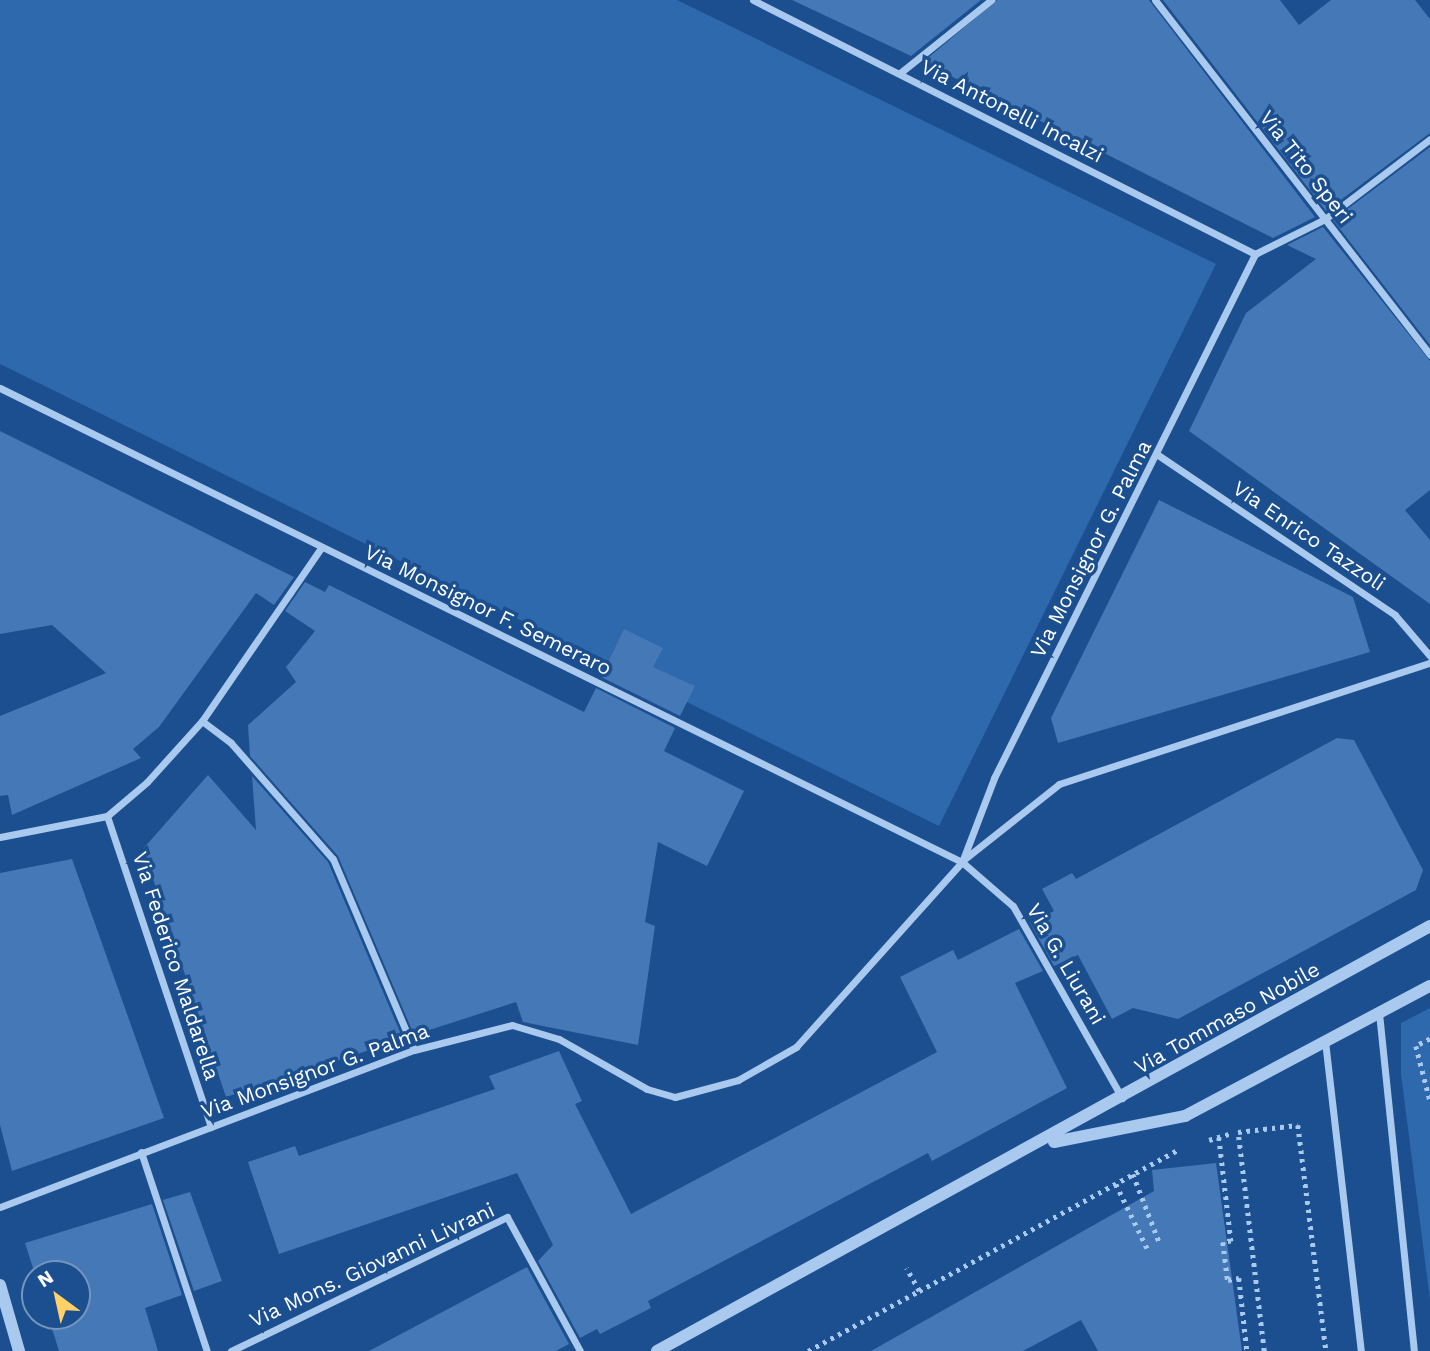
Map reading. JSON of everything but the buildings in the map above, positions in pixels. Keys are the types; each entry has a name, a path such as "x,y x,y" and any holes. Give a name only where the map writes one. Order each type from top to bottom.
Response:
{"street":[{"name":"Via Antonelli Incalzi","path":"753,0 1255,254"},
{"path":"900,73 990,0"},
{"name":"Via Tito Speri","path":"1155,0 1430,355"},
{"path":"1255,254 1325,219 1430,139"},
{"name":"Via Monsignor G. Palma","path":"962,862 994,778 1158,456 1255,254"},
{"name":"Via Monsignor F. Semeraro","path":"0,387 321,548 962,862"},
{"name":"Via Enrico Tazzoli","path":"1158,456 1395,615 1430,656"},
{"path":"0,837 107,816 202,721 321,548"},
{"name":"Via Monsignor G. Palma","path":"0,1207 414,1050 512,1025 558,1039 647,1089 675,1097 738,1080 796,1047 825,1019 880,945 962,862 1059,784 1430,663"},
{"path":"202,721 231,743 333,859 414,1050"},
{"name":"Via Federico Maldarella","path":"107,816 211,1127"},
{"name":"Via G. Liurani","path":"962,862 1013,906 1123,1099"},
{"name":"Via Tommaso Nobile","path":"657,1351 1044,1144 1430,926"},
{"name":"Via Tommaso Nobile","path":"1044,1144 1185,1116 1430,986"},
{"path":"1379,1013 1414,1351"},
{"path":"1325,1040 1360,1351"},
{"path":"141,1152 207,1351"},
{"name":"Via Mons. Giovanni Livrani","path":"231,1351 507,1217 580,1351"},
{"path":"0,1285 19,1351"}],"path":[{"path":"1430,1039 1416,1046 1430,1099"},
{"path":"1196,1140 1232,1122 1238,1132 1264,1351"},
{"path":"1238,1132 1298,1125 1326,1351"},
{"path":"1219,1137 1231,1241 1223,1242 1228,1280 1239,1278 1247,1351"},
{"path":"808,1351 1185,1146"},
{"path":"1133,1174 1160,1244"},
{"path":"1116,1184 1148,1250"},
{"path":"906,1268 919,1291"}],"shaded area":[{"path":"0,0 677,0 1216,264 939,826 0,364"},
{"path":"1430,1008 1430,1300 1401,1074 1401,1023"}]}
